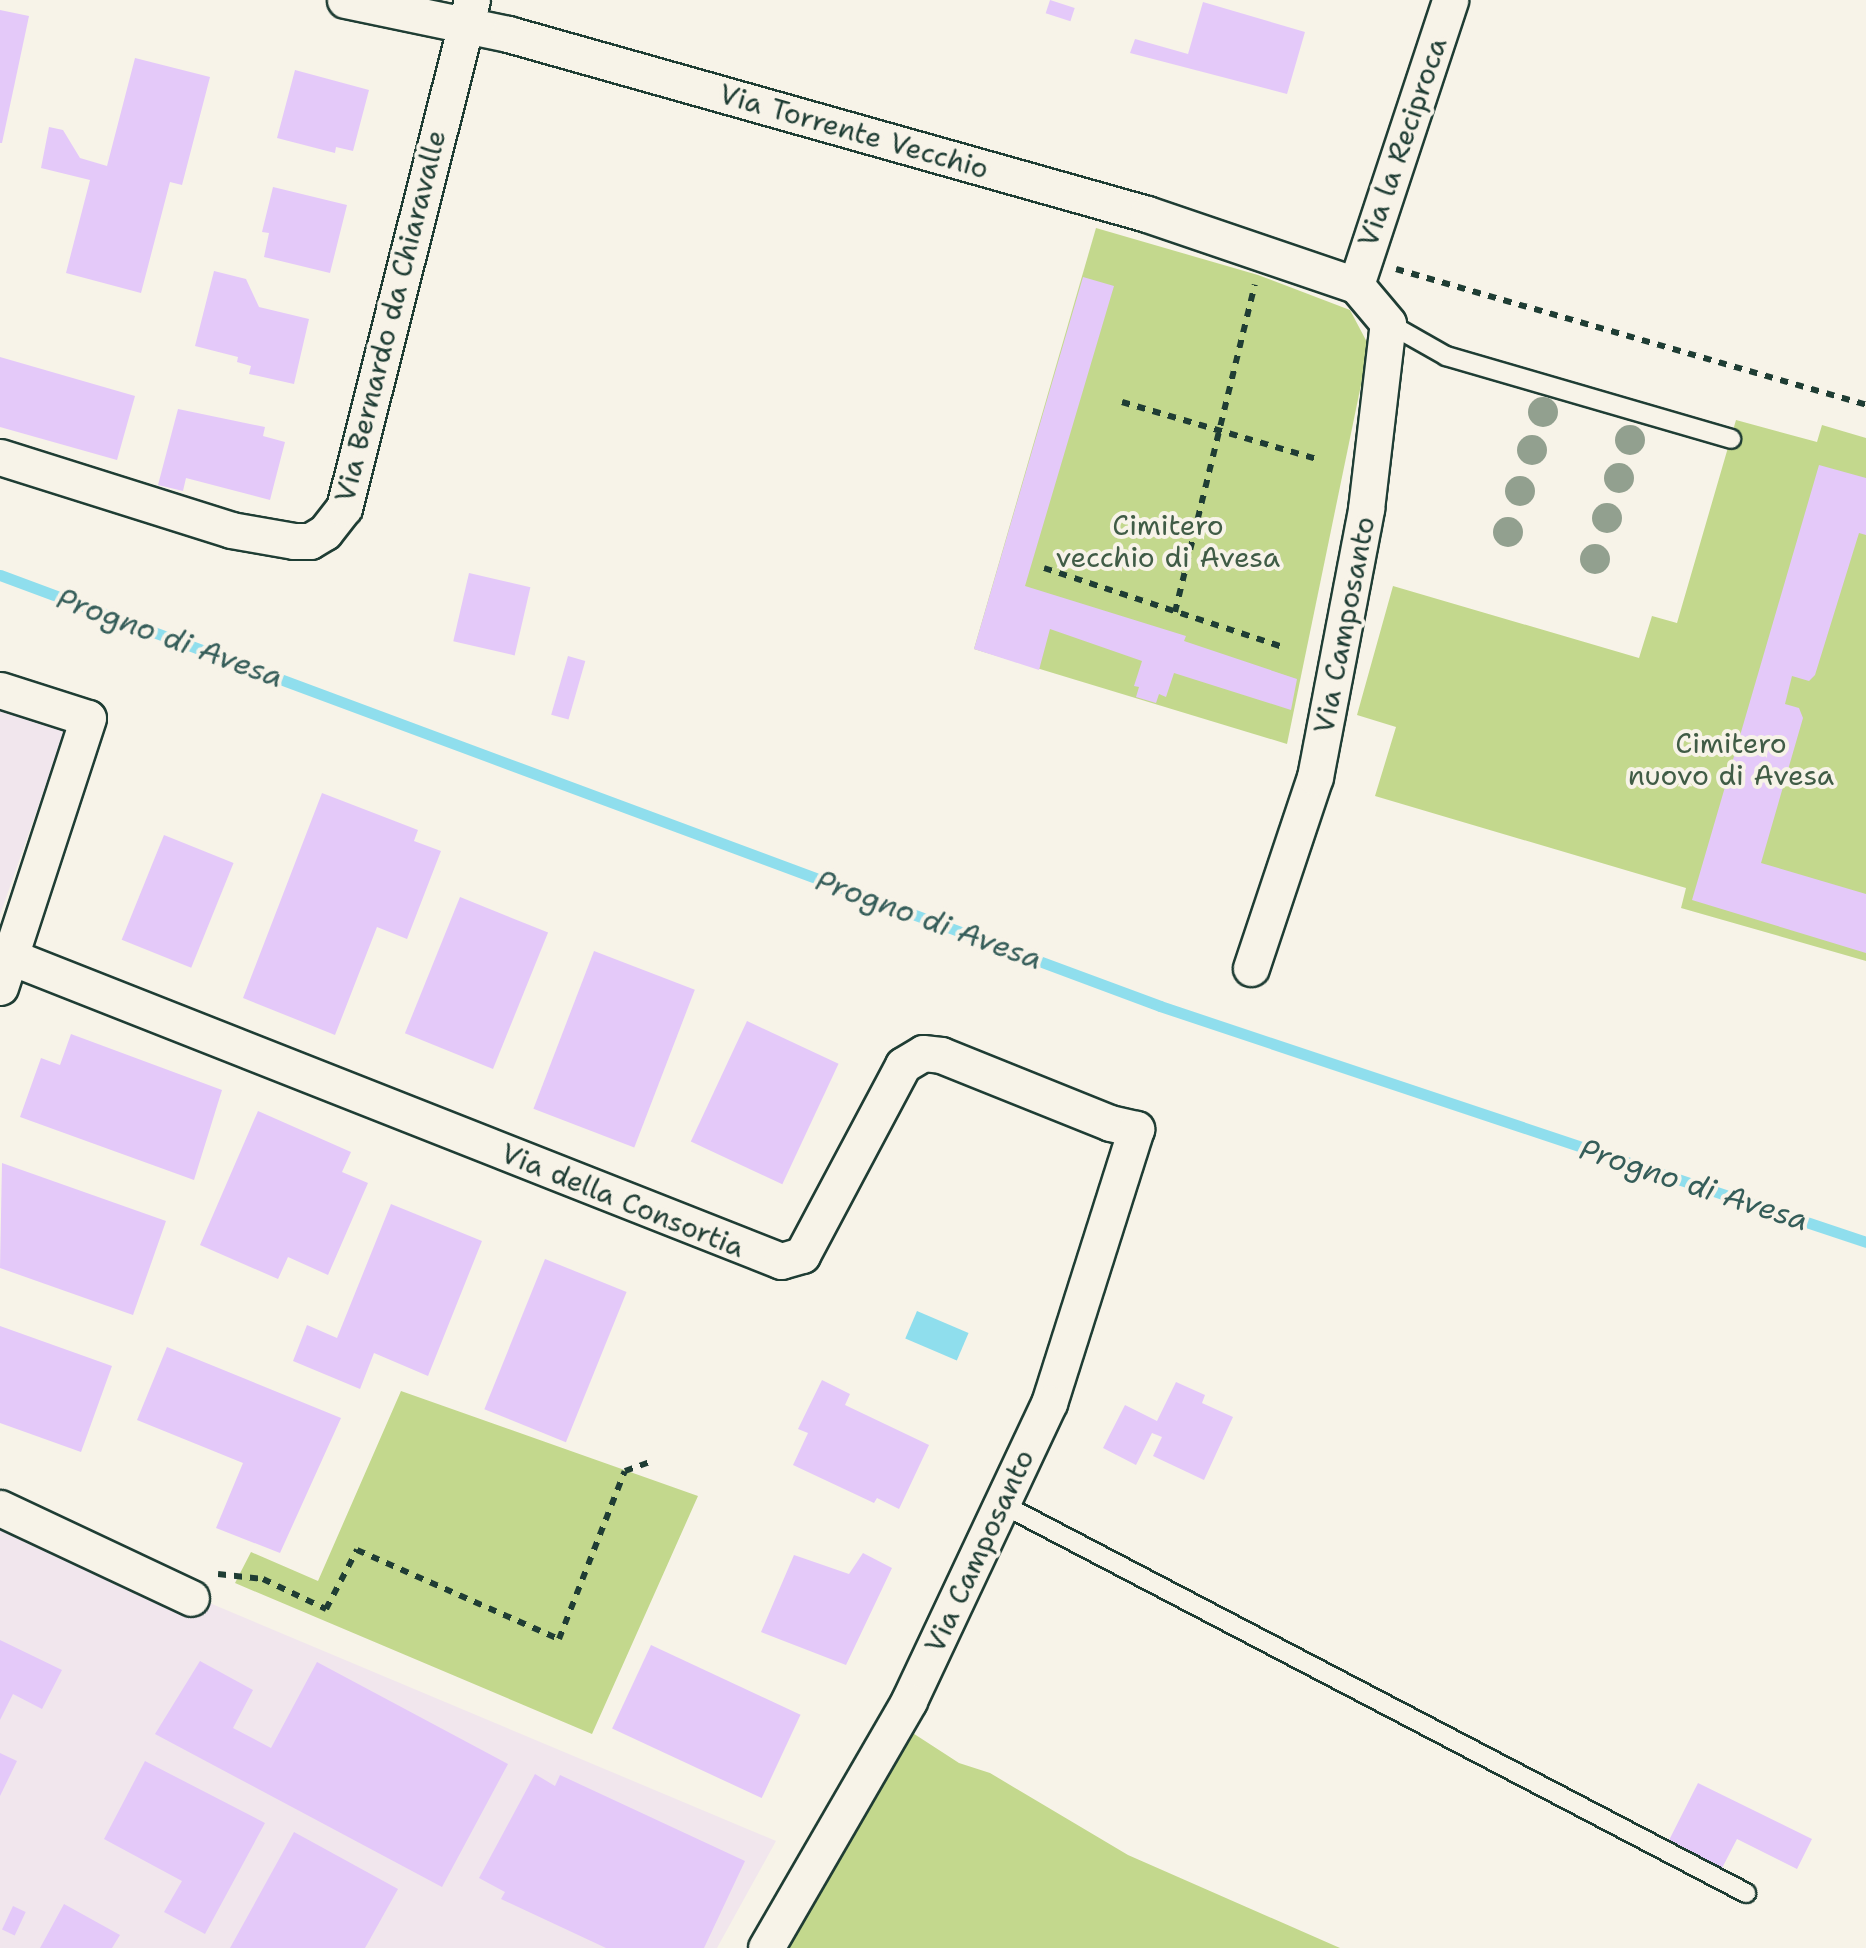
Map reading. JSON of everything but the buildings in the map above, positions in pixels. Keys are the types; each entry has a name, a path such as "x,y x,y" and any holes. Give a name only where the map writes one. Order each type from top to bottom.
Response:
{"street":[{"name":"Via Torrente Vecchio","path":"345,0 468,13 508,34 1359,273"},
{"name":"Via la Reciproca","path":"1359,273 1450,0"},
{"name":"Via Bernardo da Chiaravalle","path":"0,457 231,530 294,541 310,540 325,532 344,508 468,13"},
{"path":"1359,273 1388,323"},
{"name":"Via Camposanto","path":"1251,968 1315,777 1366,509 1388,323"},
{"name":"Via della Consortia","path":"0,690 88,718 6,972 780,1262 802,1255 903,1065 923,1053 942,1055 1110,1124 1136,1129"},
{"name":"Via Camposanto","path":"766,1948 909,1701 1049,1403 1136,1129"},
{"path":"0,1508 191,1598"}],"lane":[{"path":"1388,323 1446,356 1730,439"},
{"path":"1000,1502 1746,1894"}],"path":[{"path":"1359,273 1478,290 1866,405"},
{"path":"1175,612 1258,274"},
{"path":"1122,402 1320,460"},
{"path":"1044,568 1286,648"},
{"path":"191,1598 218,1574 263,1579 326,1609 356,1550 559,1639 625,1471 653,1461"}],"shaded area":[{"path":"0,687 68,722 0,915"},
{"path":"0,1515 776,1841 717,1948 0,1948"}],"green space":[{"name":"Cimitero vecchio di Avesa","path":"1096,228 1258,275 1350,310 1369,346 1287,744 974,649"},
{"name":"Cimitero nuovo di Avesa","path":"1736,420 1817,442 1822,425 1866,438 1866,961 1681,908 1686,888 1375,796 1396,727 1357,715 1393,586 1639,658 1652,616 1677,623"},
{"path":"401,1391 698,1496 592,1734 235,1583 251,1552 318,1581"},
{"path":"905,1728 959,1763 990,1773 1128,1855 1340,1948 769,1948"}],"water":[{"path":"917,1311 969,1333 957,1360 905,1339"}],"waterway":[{"name":"Progno di Avesa","path":"0,575 1160,1006 1866,1242"}]}
